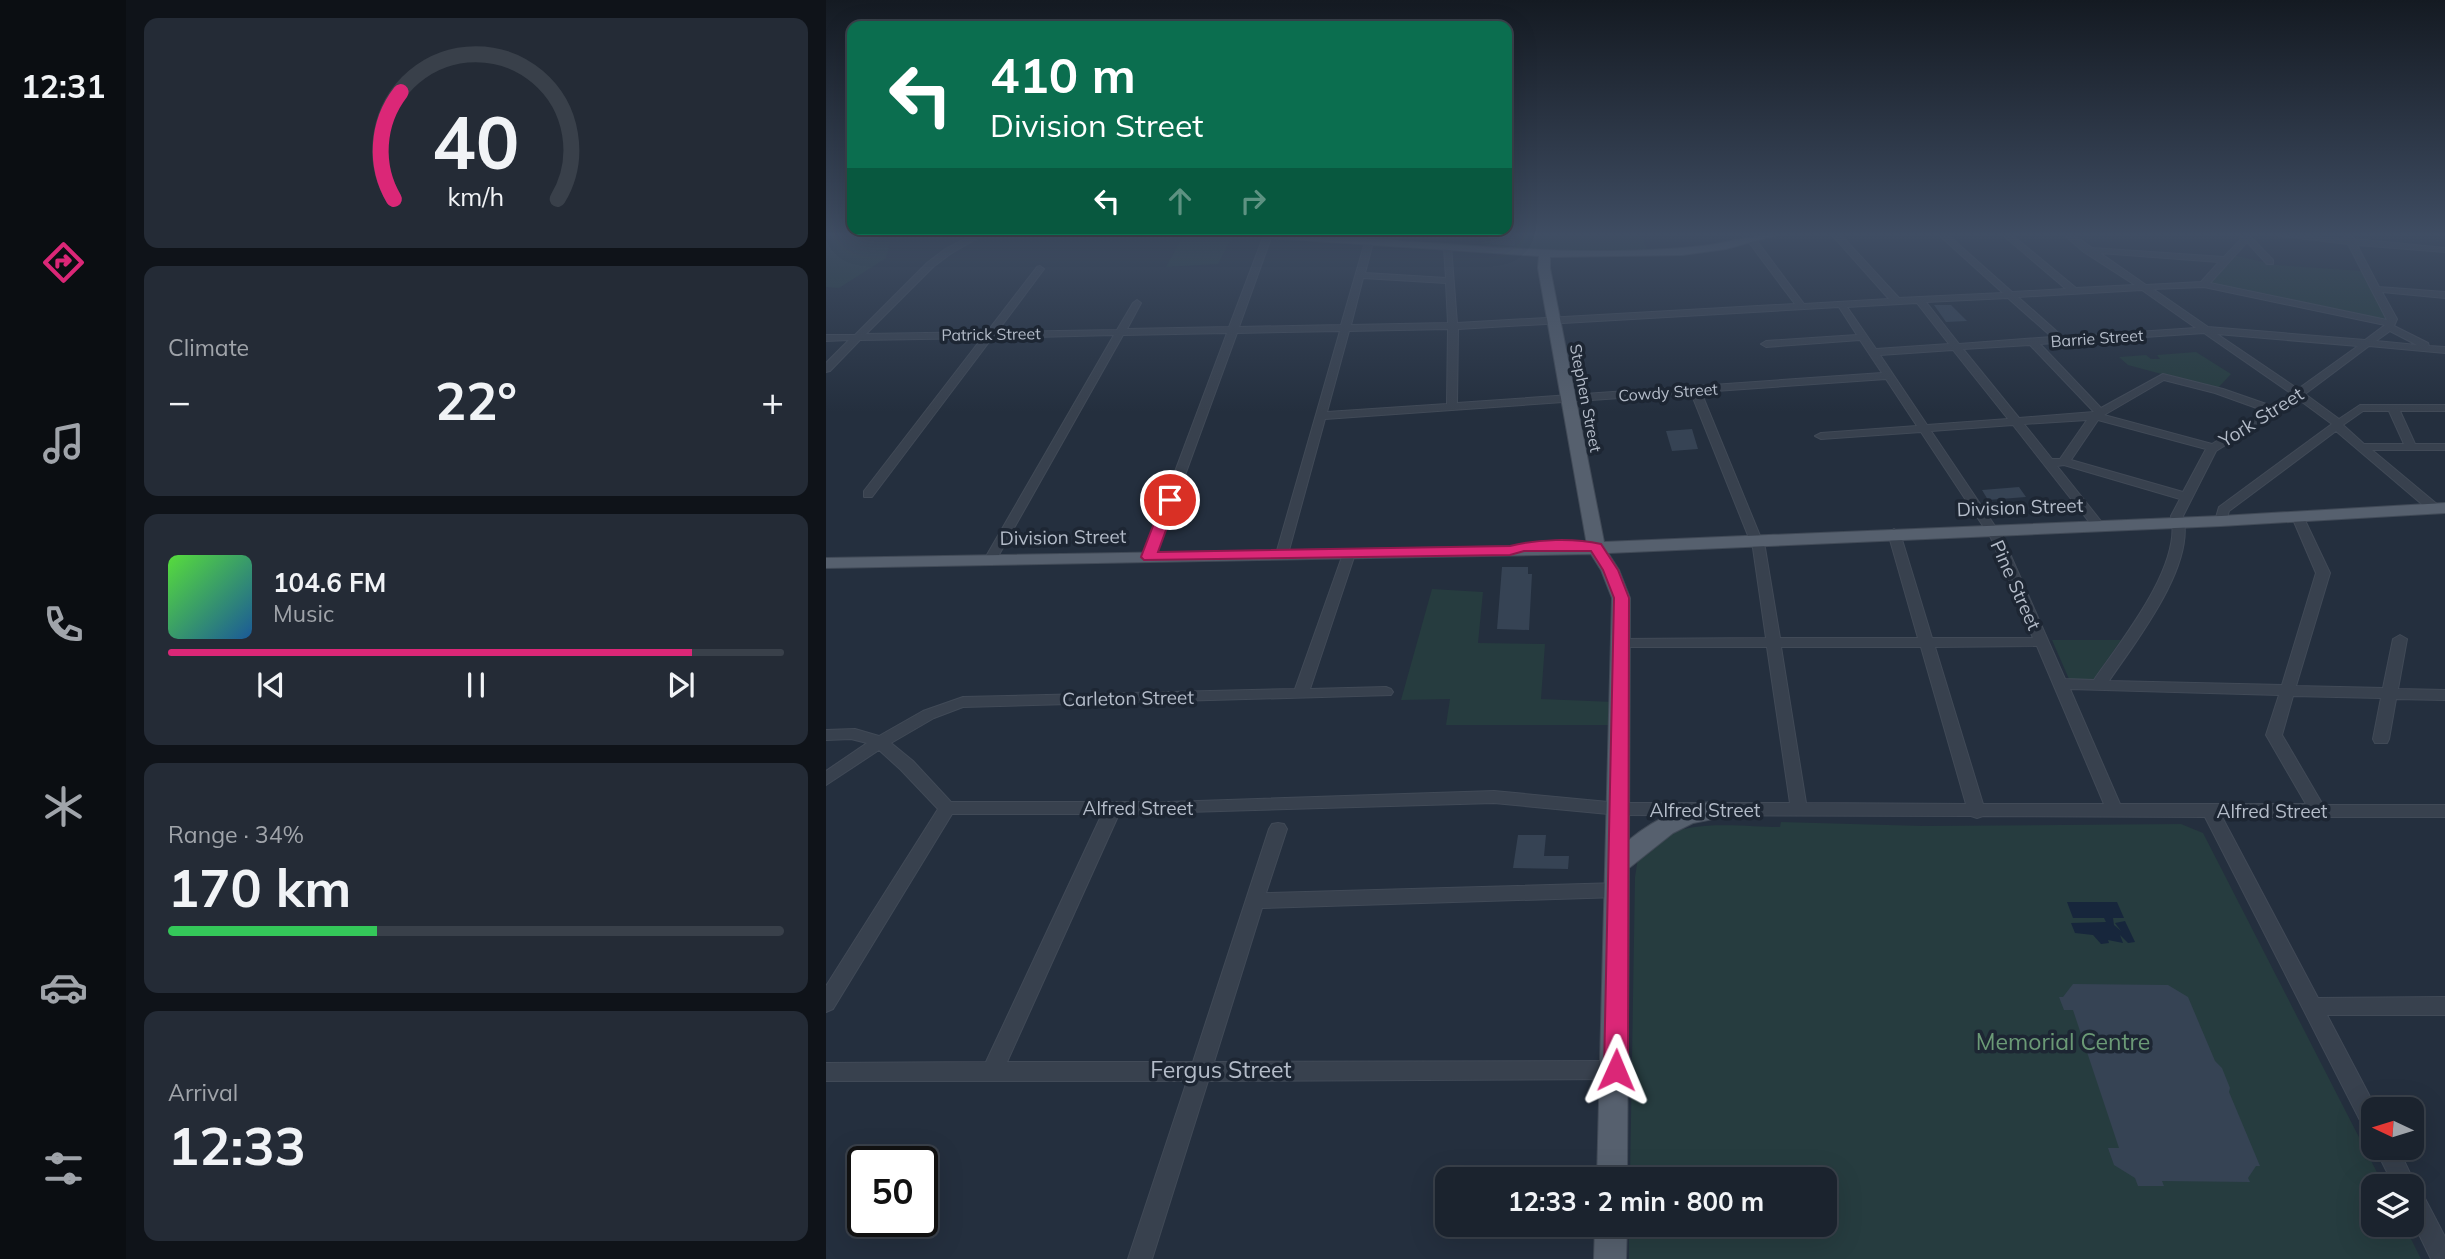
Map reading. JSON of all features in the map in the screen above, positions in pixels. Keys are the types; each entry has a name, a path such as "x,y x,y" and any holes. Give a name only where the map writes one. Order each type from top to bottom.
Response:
{"main road":[{"name":"Stephen Street","path":"1549,294 1596,548"},
{"name":"Division Street","path":"826,563 1556,551 1990,528 2221,521 2439,508"},
{"name":"Division Street","path":"1510,551 1523,547 1585,545 1596,548"},
{"path":"1612,1167 1619,876 1621,643 1618,588 1626,551 1635,546"},
{"path":"1596,548 1618,588"},
{"path":"1556,551 1585,560 1618,588"},
{"path":"1619,876 1656,830 1690,813 1720,810"},
{"path":"1610,1259 1611,1237"}],"street":[{"path":"826,369 902,294"},
{"path":"867,494 1022,294"},
{"path":"1149,557 1246,294"},
{"path":"1282,554 1355,294"},
{"path":"1452,294 1452,407"},
{"path":"1791,294 1801,306"},
{"path":"1889,294 1896,301"},
{"name":"Patrick Street","path":"826,338 1453,326 2031,294"},
{"path":"2150,294 2207,330 2333,418 2362,447 2439,508"},
{"name":"Patrick Street","path":"2247,294 2390,326 2434,349"},
{"path":"2379,294 2392,318 2390,326"},
{"path":"2011,295 2061,340"},
{"path":"1919,300 2098,525"},
{"path":"990,560 1137,303"},
{"name":"Pine Street","path":"1841,304 1997,538 2115,811"},
{"name":"York Street","path":"2099,684 2142,621 2171,570 2180,528 2177,516 2212,447 2299,394 2390,326"},
{"name":"Barrie Street","path":"1874,352 2207,330 2445,350"},
{"path":"1766,344 1864,337"},
{"path":"2033,342 2098,415"},
{"path":"2434,349 2445,356"},
{"name":"Cowdy Street","path":"1321,416 1889,376"},
{"path":"2064,462 2098,415 2163,377 2219,391 2273,411"},
{"path":"1695,390 1756,540 1800,810"},
{"path":"2221,521 2223,510 2360,408 2445,408"},
{"path":"2393,408 2411,447"},
{"path":"1821,436 2098,415 2212,447"},
{"path":"2362,447 2445,447"},
{"path":"2050,463 2064,462 2187,497"},
{"path":"2298,517 2323,573 2274,735 2318,811"},
{"path":"1894,533 1977,812"},
{"path":"1301,694 1349,554"},
{"path":"2381,739 2400,639"},
{"path":"1621,643 2042,642"},
{"path":"2060,684 2445,695"},
{"name":"Carleton Street","path":"826,779 881,742 933,713 962,702 1386,692"},
{"path":"826,735 857,734 881,742 901,758 934,797 947,808 826,1003"},
{"name":"Alfred Street","path":"947,808 1113,809 1494,797 1619,809 1977,812 2445,811"},
{"path":"993,1070 1113,809"},
{"path":"2211,812 2361,1101"},
{"path":"1140,1259 1278,829"},
{"path":"1255,901 1619,876"},
{"path":"2312,1007 2445,1006"},
{"name":"Fergus Street","path":"826,1072 1616,1070"},
{"path":"2424,1220 2444,1259"}],"green space":[{"path":"2262,294 2374,294 2388,320"},
{"path":"2196,352 2231,374 2217,389 2128,365 2119,357 2146,355 2151,359 2160,359 2157,355"},
{"path":"1432,589 1483,592 1478,643 1545,644 1541,699 1614,702 1610,725 1446,725 1450,699 1401,700"},
{"path":"2052,640 2121,640 2093,680 2069,679"},
{"name":"Memorial Centre","path":"1781,822 1923,826 2181,824 2203,833 2361,1141 2361,1160 2371,1160 2378,1174 2361,1174 2361,1237 2410,1237 2421,1259 1629,1259 1629,1237 1837,1237 1837,1167 1630,1167 1635,877 1638,858 1654,844 1676,831 1720,825 1780,827"}],"water":[{"path":"2067,902 2117,902 2124,918 2113,918 2114,925 2121,931 2115,923 2125,921 2135,942 2128,943 2120,935 2123,943 2108,940 2109,943 2101,944 2093,935 2075,933 2071,923 2106,922 2104,918 2073,918"}],"building":[{"path":"1934,305 1951,305 1967,321 1946,322"},
{"path":"1692,429 1698,449 1672,451 1666,431"},
{"path":"2019,487 2026,497 1988,500 1982,490"},
{"path":"1502,567 1528,567 1528,574 1532,574 1529,630 1497,629"},
{"path":"1518,835 1546,835 1544,856 1569,856 1568,869 1513,868"},
{"name":"Memorial Centre","path":"2073,984 2168,985 2188,997 2215,1061 2222,1068 2229,1092 2260,1166 2256,1166 2248,1178 2250,1182 2162,1181 2164,1186 2138,1186 2135,1178 2114,1165 2108,1148 2119,1148 2073,1010 2064,1010 2059,997 2063,997"}],"route":[{"path":"1170,500 1149,557 1510,551 1523,547 1585,545 1596,548 1611,570 1621,598 1616,1070"}]}
